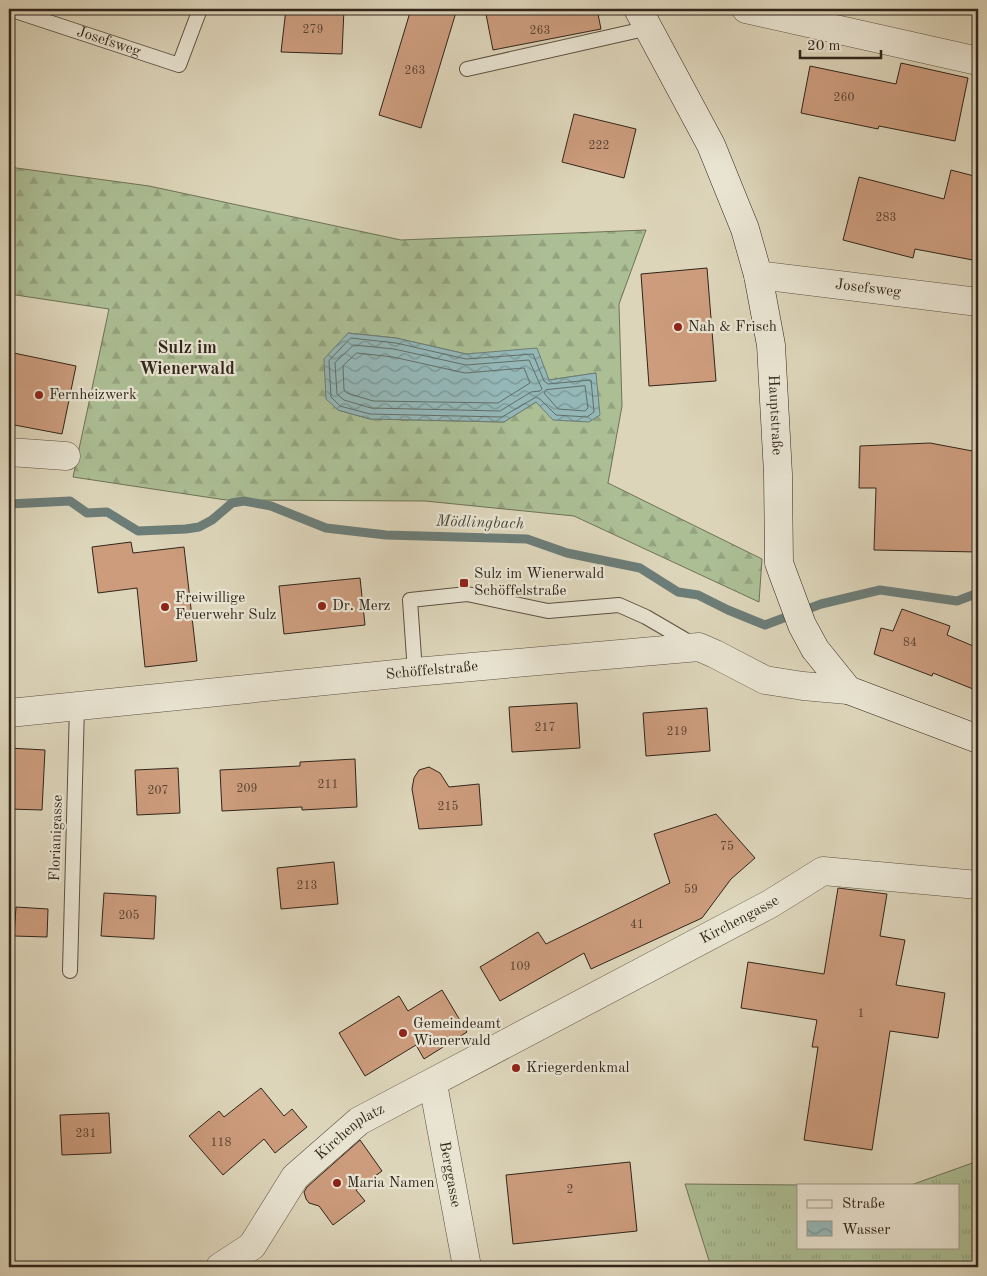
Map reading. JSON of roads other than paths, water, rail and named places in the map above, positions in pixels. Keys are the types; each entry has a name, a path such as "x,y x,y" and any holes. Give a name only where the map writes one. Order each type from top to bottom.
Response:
{"street":[{"path":"746,9 978,61"},
{"name":"Hauptstraße","path":"644,18 711,145 745,229 758,275 771,345 778,474 779,563 802,625 814,649 848,690 978,739"},
{"name":"Josefsweg","path":"758,275 978,302"},
{"path":"9,452 66,456"},
{"name":"Schöffelstraße","path":"9,713 415,672 699,648 715,654 765,680 848,690"},
{"name":"Kirchengasse","path":"516,1039 770,904 823,871 978,885"},
{"name":"Kirchenplatz","path":"220,1267 252,1246 295,1177 359,1121 516,1039"},
{"name":"Berggasse","path":"433,1084 467,1267"}],"lane":[{"name":"Josefsweg","path":"9,9 179,65 200,9"},
{"path":"466,70 644,18"},
{"path":"415,672 410,600 467,594 548,611 619,605 646,617 699,648"},
{"name":"Florianigasse","path":"70,971 77,706"}],"water":[{"path":"348,333 396,338 466,354 537,348 549,380 596,373 600,415 589,422 553,420 536,402 504,422 370,419 338,410 326,399 324,359"}],"waterway":[{"name":"Mödlingbach","path":"9,504 70,501 87,513 107,512 138,531 199,527 212,520 232,503 244,501 271,506 326,528 386,535 527,539 567,553 640,568 678,592 698,595 765,625 821,604 880,590 957,601 978,593"}],"place":[{"name":"Nah & Frisch","path":"678,327"},
{"name":"Fernheizwerk","path":"39,395"},
{"name":"Sulz im Wienerwald Schöffelstraße","path":"464,583"},
{"name":"Dr. Merz","path":"322,606"},
{"name":"Freiwillige Feuerwehr Sulz","path":"165,607"},
{"name":"Gemeindeamt Wienerwald","path":"403,1033"},
{"name":"Kriegerdenkmal","path":"516,1068"},
{"name":"Maria Namen","path":"337,1183"}],"district":[{"name":"Sulz im Wienerwald","path":"187,358"}]}
